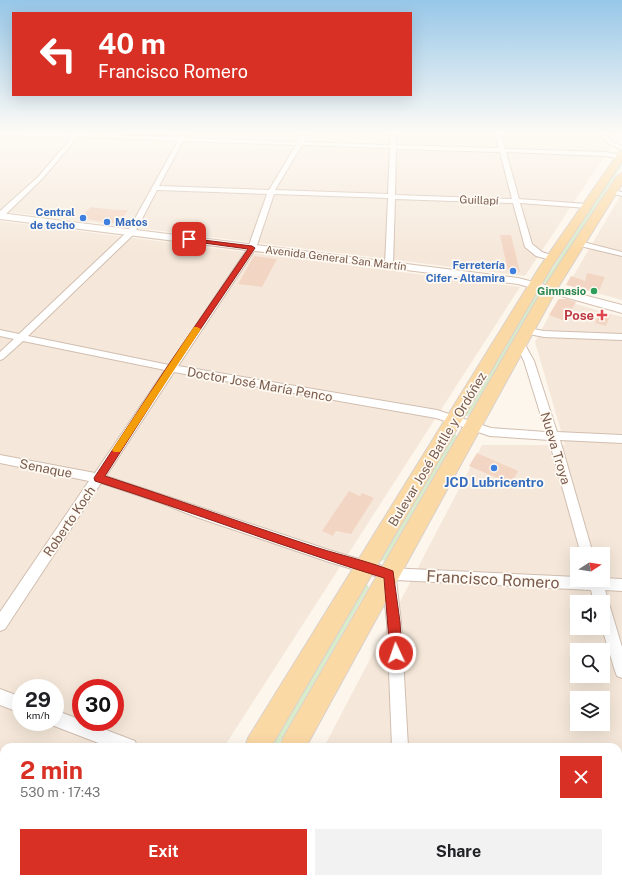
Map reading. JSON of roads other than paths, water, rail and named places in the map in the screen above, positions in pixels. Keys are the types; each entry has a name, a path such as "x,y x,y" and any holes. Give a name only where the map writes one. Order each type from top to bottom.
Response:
{"main road":[{"name":"Bulevar José Batlle y Ordóñez","path":"294,743 524,337 543,287 552,258 609,172"},
{"name":"Bulevar José Batlle y Ordóñez","path":"259,743 454,420 543,287 617,193 622,176"},
{"name":"Avenida General San Martín","path":"0,216 518,282 543,287 622,309"}],"street":[{"path":"0,216 45,172"},
{"path":"0,357 131,232 163,172"},
{"name":"Roberto Koch","path":"0,624 99,478 170,368 252,248 271,192 283,172"},
{"path":"389,265 392,172"},
{"path":"508,172 528,246 539,254 552,258"},
{"name":"Guillapí","path":"154,188 517,201 587,206"},
{"path":"579,243 622,254"},
{"name":"Doctor José María Penco","path":"0,333 170,368 437,414 490,432 622,439"},
{"path":"524,337 544,334 622,337"},
{"name":"Nueva Troya","path":"524,337 529,361 553,436 585,547"},
{"name":"Senaque","path":"0,459 99,478 165,499 200,513 365,568"},
{"name":"Francisco Romero","path":"365,568 389,574 570,581"},
{"path":"389,574 394,622 400,743"},
{"name":"Francisco Romero","path":"610,584 622,585"},
{"path":"610,631 622,671"},
{"path":"0,697 12,702"},
{"path":"64,722 119,743"}],"place":[{"name":"Central de techo","path":"83,218"},
{"name":"Matos","path":"107,222"},
{"name":"Ferretería Cifer - Altamira","path":"513,271"},
{"name":"Gimnasio","path":"594,291"},
{"name":"Pose","path":"602,315"},
{"name":"JCD Lubricentro","path":"494,468"}]}
